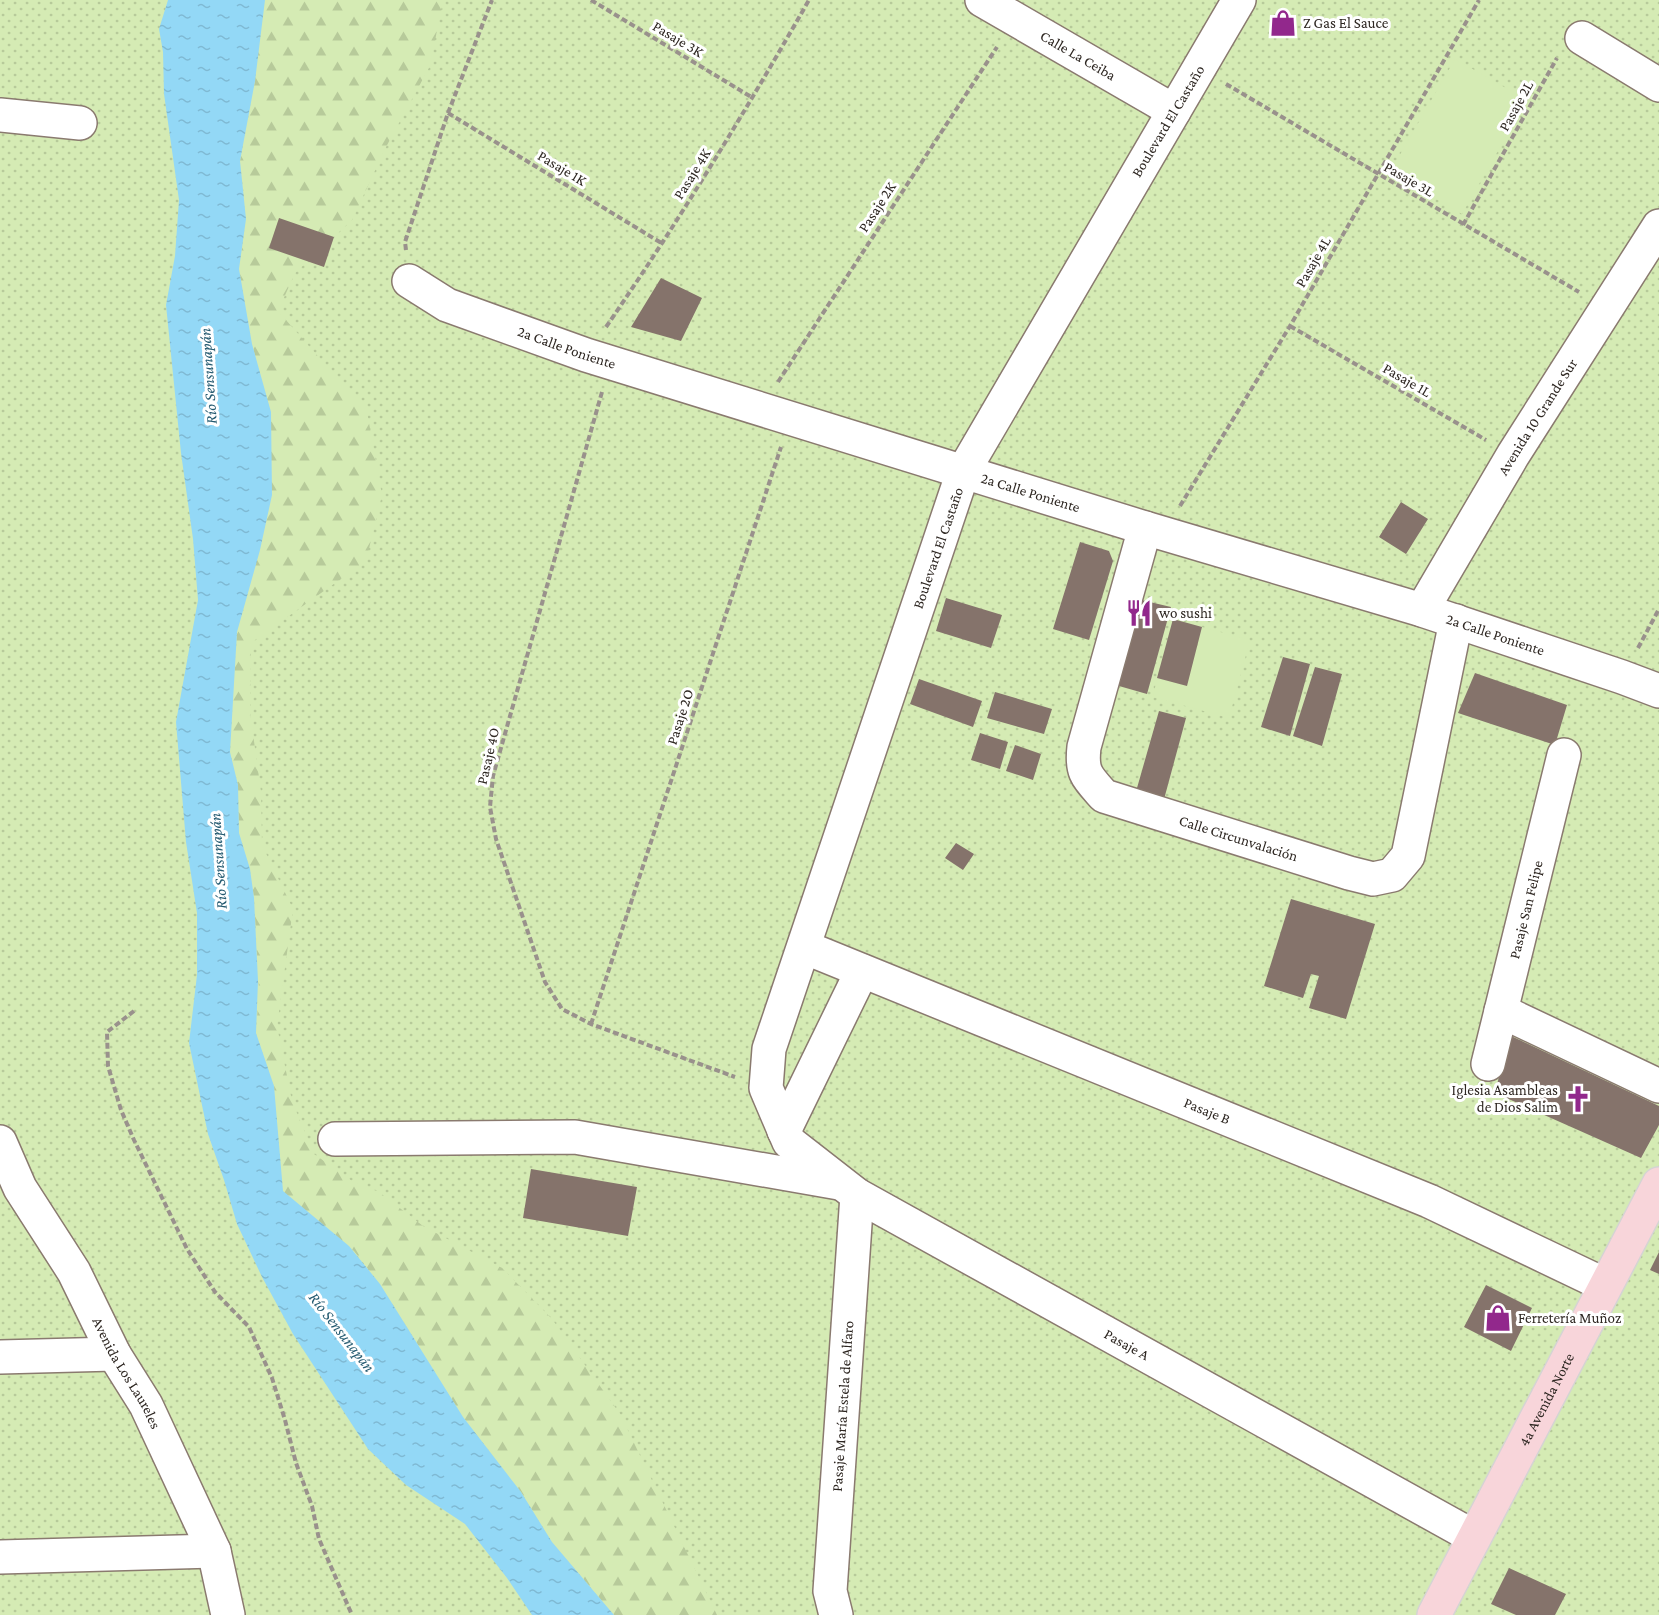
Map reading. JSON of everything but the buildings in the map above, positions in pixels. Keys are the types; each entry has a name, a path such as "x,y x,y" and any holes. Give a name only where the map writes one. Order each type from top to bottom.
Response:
{"main road":[{"name":"4a Avenida Norte","path":"1434,1615 1659,1184"}],"street":[{"name":"Calle La Ceiba","path":"982,0 1174,111"},
{"name":"Boulevard El Castaño","path":"787,1136 766,1088 769,1049 963,472 1239,0"},
{"path":"1572,45 1659,85"},
{"path":"0,115 80,123"},
{"name":"Avenida 10 Grande Sur","path":"1422,610 1513,455 1659,226"},
{"name":"2a Calle Poniente","path":"409,281 447,305 598,359 1422,610 1659,691"},
{"name":"Calle Circunvalación","path":"1154,530 1084,747 1083,761 1087,778 1104,796 1349,873 1373,879 1392,875 1408,856 1456,621"},
{"name":"Pasaje San Felipe","path":"1488,1064 1563,755"},
{"name":"Pasaje B","path":"804,947 1429,1201 1605,1285"},
{"path":"787,1136 862,971"},
{"path":"1501,1011 1659,1086"},
{"name":"Pasaje A","path":"787,1136 848,1189 1474,1536"},
{"path":"335,1139 575,1137 848,1189"},
{"name":"Avenida Los Laureles","path":"0,1142 10,1188 74,1272 114,1354 146,1405 214,1551 228,1615"},
{"name":"Pasaje María Estela de Alfaro","path":"836,1615 830,1591 848,1189"},
{"path":"0,1357 114,1354"},
{"path":"0,1557 214,1551"}],"path":[{"path":"409,281 405,242 448,113 492,0"},
{"name":"Pasaje 3K","path":"591,0 753,98"},
{"name":"Pasaje 4K","path":"598,359 663,244 753,98 809,0"},
{"name":"Pasaje 4L","path":"1154,530 1290,326 1479,0"},
{"name":"Pasaje 2K","path":"776,413 1014,19"},
{"name":"Pasaje 2L","path":"1463,225 1572,45"},
{"name":"Pasaje 3L","path":"1199,69 1607,308"},
{"name":"Pasaje 1K","path":"448,113 663,244"},
{"name":"Pasaje 1L","path":"1290,326 1513,455"},
{"name":"Pasaje 4O","path":"598,359 493,776 490,807 496,838 545,982 562,1009 591,1024 766,1088"},
{"name":"Pasaje 2O","path":"591,1024 776,413"},
{"path":"1622,677 1659,609"},
{"path":"134,1011 107,1032 108,1066 121,1110 187,1249 215,1292 249,1327 272,1378 296,1463 312,1506 319,1539 351,1615"}],"green space":[{"path":"0,0 1659,0 1659,1615 0,1615"},
{"path":"264,0 443,0 430,66 386,147 352,220 295,273 278,311 367,412 382,495 366,561 251,643 250,712 261,792 262,845 293,909 277,1026 292,1101 314,1154 352,1181 379,1192 423,1226 502,1268 552,1319 620,1414 717,1615 614,1615 552,1542 521,1492 463,1417 380,1284 354,1251 283,1192 274,1086 256,1033 259,990 254,898 250,869 239,833 238,785 230,752 237,632 246,599 270,412 252,344 239,269 246,219 240,161 255,81"},
{"path":"1455,59 1527,100 1462,214 1390,172"},
{"path":"1202,627 1250,640 1229,718 1153,697 1157,678 1187,686"}],"water":[{"name":"Río Sensunapán","path":"168,0 265,0 255,81 240,161 246,219 239,269 252,344 271,412 272,495 260,550 237,632 230,752 238,785 239,833 250,869 254,898 258,981 256,1033 274,1086 283,1191 349,1246 380,1284 463,1417 521,1492 552,1542 614,1615 532,1615 507,1578 465,1524 406,1485 368,1449 293,1334 262,1277 237,1224 208,1134 189,1043 197,975 197,913 186,842 176,722 198,600 166,305 175,256 179,200 164,94 163,52 159,29"}],"place":[{"name":"Z Gas El Sauce","path":"1283,23"},
{"name":"wo sushi","path":"1139,613"},
{"name":"Iglesia Asambleas de Dios Salim","path":"1578,1099"},
{"name":"Ferretería Muñoz","path":"1498,1318"}]}
